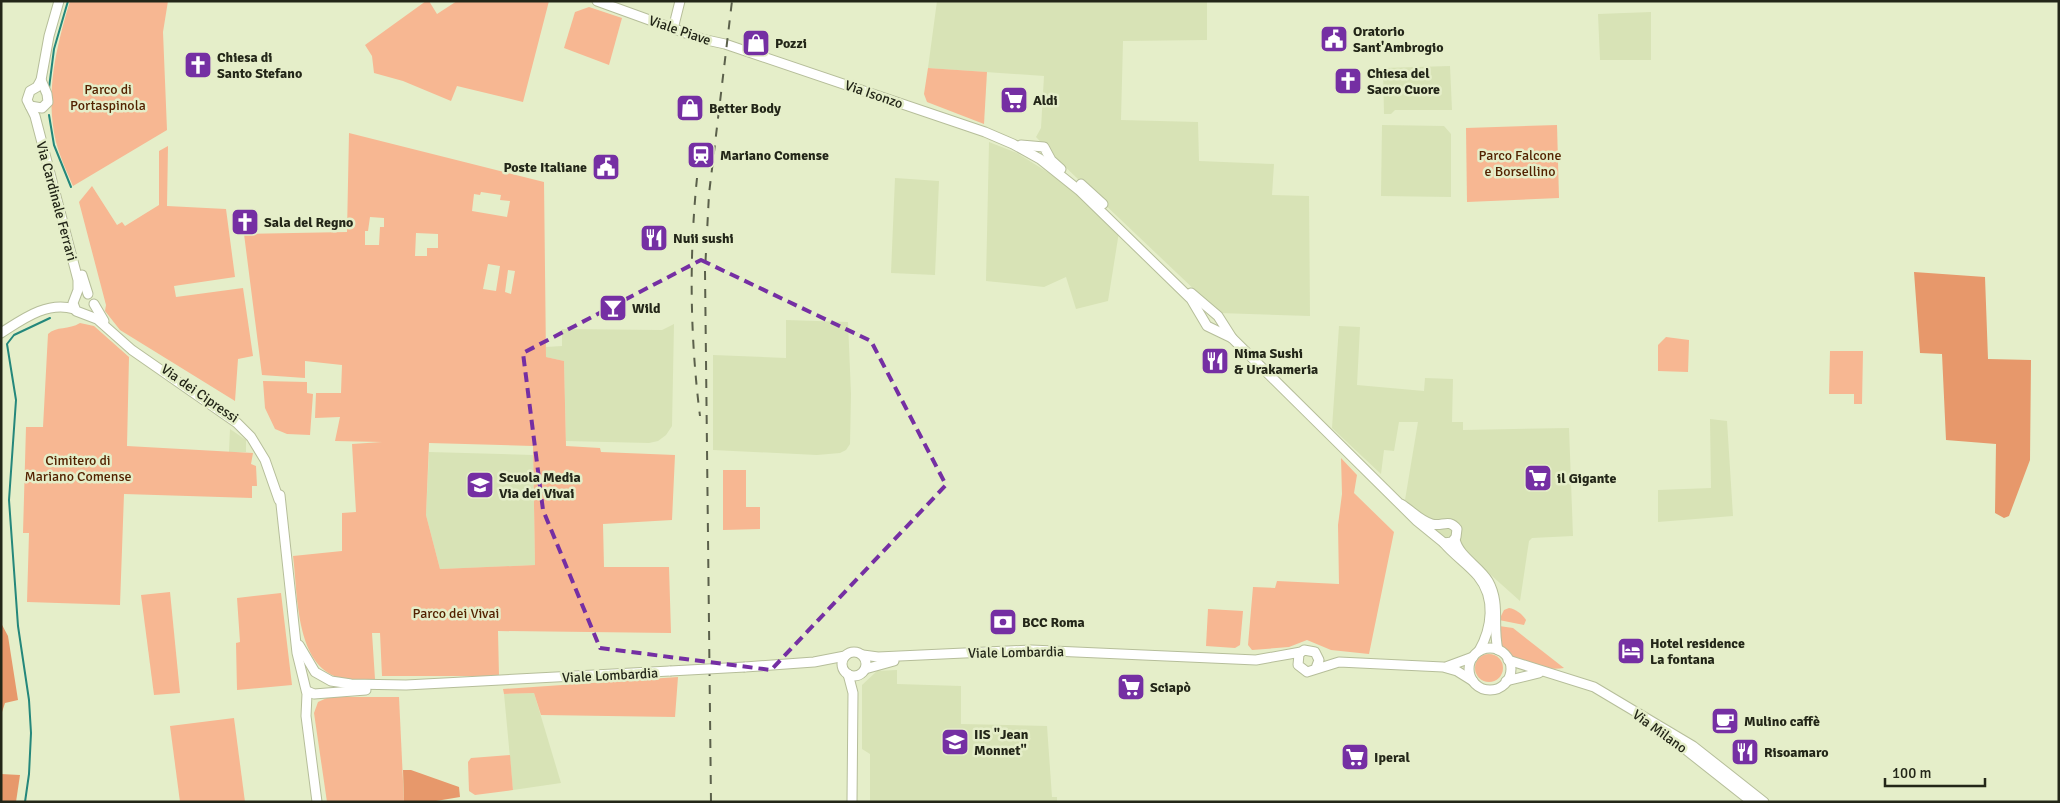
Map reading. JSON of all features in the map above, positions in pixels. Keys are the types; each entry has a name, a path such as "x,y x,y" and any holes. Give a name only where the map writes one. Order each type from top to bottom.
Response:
{"main road":[{"path":"41,80 48,100 42,108 30,106 27,97 41,80 49,36 59,1"},
{"name":"Viale Piave","path":"597,1 734,48"},
{"path":"673,28 680,1"},
{"name":"Via Isonzo","path":"734,48 976,129 1039,154 1093,195 1177,279 1214,322"},
{"path":"34,88 45,90"},
{"name":"Via Cardinale Ferrari","path":"30,106 35,116 54,181 76,271 79,287 74,302"},
{"name":"Via Cardinale Ferrari","path":"42,108 40,122 88,294"},
{"name":"Via Isonzo","path":"1039,154 1100,210 1401,504"},
{"path":"1,333 27,316 74,302 82,293 88,294 94,304 90,312 85,314 79,313 74,302"},
{"name":"Via dei Cipressi","path":"94,304 106,323 129,344 226,408 247,426 260,443 270,462 279,488 297,641 297,656 304,680"},
{"name":"Via dei Cipressi","path":"85,314 97,319 132,350 238,423 265,460 279,500"},
{"path":"1401,504 1424,521 1440,525"},
{"path":"1401,504 1417,521 1436,535 1478,577 1488,596 1489,623 1486,638 1469,669 1473,681"},
{"path":"1436,535 1440,525 1445,522 1453,525 1457,531 1455,538 1450,543 1444,543"},
{"path":"1455,538 1459,549 1480,570 1493,592 1497,607 1496,636 1498,650"},
{"name":"Via dei Cipressi","path":"297,641 309,666 320,676"},
{"path":"1443,667 1492,648 1498,650 1508,660 1586,683 1628,708"},
{"name":"Viale Lombardia","path":"862,655 878,657 1035,650 1139,656"},
{"path":"1271,659 1312,650 1319,660 1316,668"},
{"path":"852,802 854,693 867,663 862,655 853,652 845,656 842,662 854,693"},
{"path":"1298,665 1297,657 1301,652"},
{"path":"1317,655 1339,662 1443,667 1457,671 1479,686 1490,689 1500,686 1506,681 1546,672"},
{"name":"Viale Lombardia","path":"319,693 406,686 745,667 814,662 845,656"},
{"name":"Viale Lombardia","path":"862,672 891,661 936,658 1139,656 1271,659"},
{"path":"1271,659 1298,665 1305,671 1339,662"},
{"path":"1506,681 1510,671 1508,660"},
{"name":"Viale Lombardia","path":"814,662 830,664 846,672"},
{"path":"846,672 862,672"},
{"path":"307,725 310,707 324,686 320,676 310,674 304,680 307,692 307,725 317,802"},
{"name":"Viale Lombardia","path":"320,676 344,684 406,686"},
{"path":"307,692 319,693"},
{"name":"Via Milano","path":"1628,708 1678,743 1752,802"},
{"name":"Via Milano","path":"1628,708 1693,746 1764,802"}],"highlighted area":[{"path":"701,260 871,341 946,485 771,670 600,648 543,510 523,353"}],"shaded area":[{"path":"937,1 1207,1 1207,40 1123,41 1121,120 1198,122 1199,161 1274,164 1272,195 1309,196 1310,316 1219,313 1036,137 1041,128 1044,76 928,68"},
{"path":"1651,12 1651,60 1600,60 1598,14"},
{"path":"1450,66 1452,110 1395,110 1391,114 1384,114 1383,68"},
{"path":"1382,125 1444,126 1451,134 1451,197 1381,196"},
{"path":"989,142 1017,153 1049,173 1087,202 1119,232 1108,301 1076,309 1066,277 1044,287 986,281"},
{"path":"895,178 939,181 935,275 891,273"},
{"path":"1914,272 1985,277 1988,359 2031,360 2030,460 2009,516 2004,518 1995,513 1996,444 1946,440 1942,354 1920,353"},
{"path":"786,320 848,322 851,394 850,444 846,450 840,453 817,455 713,450 713,355 786,358"},
{"path":"674,324 672,426 666,435 658,441 649,443 566,441 564,361 546,357 546,347 562,346 562,329 662,330"},
{"path":"1339,326 1360,327 1357,385 1424,391 1425,378 1453,379 1452,422 1463,422 1463,430 1569,428 1573,536 1532,538 1529,541 1520,601 1473,559 1465,568 1403,512 1418,422 1399,422 1394,451 1384,450 1381,474 1332,428"},
{"path":"1710,419 1727,421 1733,516 1658,522 1658,490 1711,488"},
{"path":"230,429 246,440 246,452 229,452"},
{"name":"Scuola Media Via dei Vivai","path":"429,452 533,455 535,565 440,569 426,515"},
{"path":"1,623 8,636 18,700 5,703 1,715"},
{"name":"IIS \"Jean Monnet\"","path":"897,670 897,684 961,686 961,724 1047,726 1052,797 1057,797 1057,802 870,802 870,754 862,749 862,685 877,671"},
{"path":"534,693 561,783 513,790 504,694"},
{"path":"403,770 411,770 459,787 460,797 430,802 404,802"},
{"path":"1,774 20,775 16,802 1,802"}],"green space":[{"name":"Parco di Portaspinola","path":"70,1 168,1 163,32 167,130 73,186 56,142 52,106 52,88 57,53"},
{"path":"426,1 429,1 437,14 457,1 549,1 523,102 457,86 451,101 403,81 374,73 372,56 365,45"},
{"path":"589,7 622,18 609,65 564,48 575,12"},
{"path":"928,68 987,72 984,124 927,102 924,94"},
{"name":"Parco Falcone e Borsellino","path":"1557,125 1559,198 1467,202 1466,128"},
{"name":"Parco dei Vivai","path":"349,133 544,182 546,357 564,361 566,446 600,448 601,452 675,455 672,520 603,524 604,567 669,567 671,633 498,631 499,676 382,676 380,633 372,633 375,679 353,680 340,678 325,671 314,659 307,644 298,608 293,556 342,551 342,513 356,512 352,444 382,442 335,441 340,417 315,418 316,393 341,393 342,365 305,361 305,378 262,375 244,234 347,232","holes":["481,192 501,195 500,200 510,201 507,217 472,211 474,194 480,195","370,217 384,218 384,227 380,227 379,245 365,245 365,231 368,231","416,233 438,234 438,248 427,248 427,256 415,256","488,264 500,266 496,291 483,289","508,270 515,271 511,294 505,292","429,443 533,446 535,565 440,569 426,515"]},
{"path":"168,146 167,206 226,209 235,277 174,286 176,297 243,288 253,356 238,359 235,401 120,330 105,311 106,305 79,202 92,186 117,225 122,222 125,226 159,205 159,151"},
{"name":"Cimitero di Mariano Comense","path":"80,323 94,326 129,357 127,446 253,453 251,464 256,466 257,486 252,486 252,498 124,494 120,605 27,602 29,533 23,533 26,427 43,427 48,334 55,330"},
{"path":"1666,337 1689,340 1688,372 1658,371 1658,345"},
{"path":"1830,351 1863,351 1862,404 1854,404 1854,394 1829,394"},
{"path":"263,381 307,382 307,393 313,394 310,435 287,434 275,429 265,408"},
{"path":"1341,458 1357,475 1354,493 1394,532 1369,654 1331,650 1307,640 1289,647 1252,650 1248,645 1253,587 1275,588 1277,581 1339,584 1338,525 1342,494"},
{"path":"723,470 746,470 746,507 760,507 760,529 723,530"},
{"path":"170,592 180,693 154,695 141,595"},
{"path":"281,593 292,685 237,690 236,643 240,642 237,598"},
{"path":"1509,608 1523,616 1526,620 1524,625 1499,620 1504,610"},
{"path":"1208,609 1243,611 1240,645 1235,648 1206,646"},
{"path":"1499,626 1513,628 1564,668 1538,667 1512,657 1501,645"},
{"path":"1489,654 1499,658 1503,668 1499,678 1489,682 1479,678 1475,668 1479,658"},
{"path":"678,677 675,717 541,715 534,693 504,694 503,689"},
{"path":"329,697 399,697 404,802 327,802 314,713 318,702"},
{"path":"234,718 245,802 180,802 170,726"},
{"path":"510,755 513,790 475,795 469,791 468,762 471,758"}],"waterway":[{"path":"49,88 54,49 68,1"},
{"path":"49,115 54,145 71,187"},
{"path":"25,802 29,774 31,733 29,700 18,626 9,500 16,400 7,344 14,335 50,318"}],"railway":[{"path":"711,802 705,271 709,194 732,1"},
{"path":"697,178 694,208 692,297 694,357 700,416"}],"place":[{"name":"Oratorio Sant'Ambrogio","path":"1334,39"},
{"name":"Pozzi","path":"756,43"},
{"name":"Chiesa di Santo Stefano","path":"198,65"},
{"name":"Chiesa del Sacro Cuore","path":"1348,81"},
{"name":"Aldi","path":"1014,100"},
{"name":"Better Body","path":"690,108"},
{"name":"Mariano Comense","path":"701,155"},
{"name":"Poste Italiane","path":"606,167"},
{"name":"Sala del Regno","path":"245,222"},
{"name":"Nuii sushi","path":"654,238"},
{"name":"Wild","path":"613,308"},
{"name":"Nima Sushi & Urakameria","path":"1215,361"},
{"name":"il Gigante","path":"1538,478"},
{"name":"Scuola Media Via dei Vivai","path":"480,485"},
{"name":"BCC Roma","path":"1003,622"},
{"name":"Hotel residence La fontana","path":"1631,651"},
{"name":"Sciapò","path":"1131,687"},
{"name":"Mulino caffè","path":"1725,721"},
{"name":"IIS \"Jean Monnet\"","path":"955,742"},
{"name":"Risoamaro","path":"1745,752"},
{"name":"Iperal","path":"1355,757"}]}
